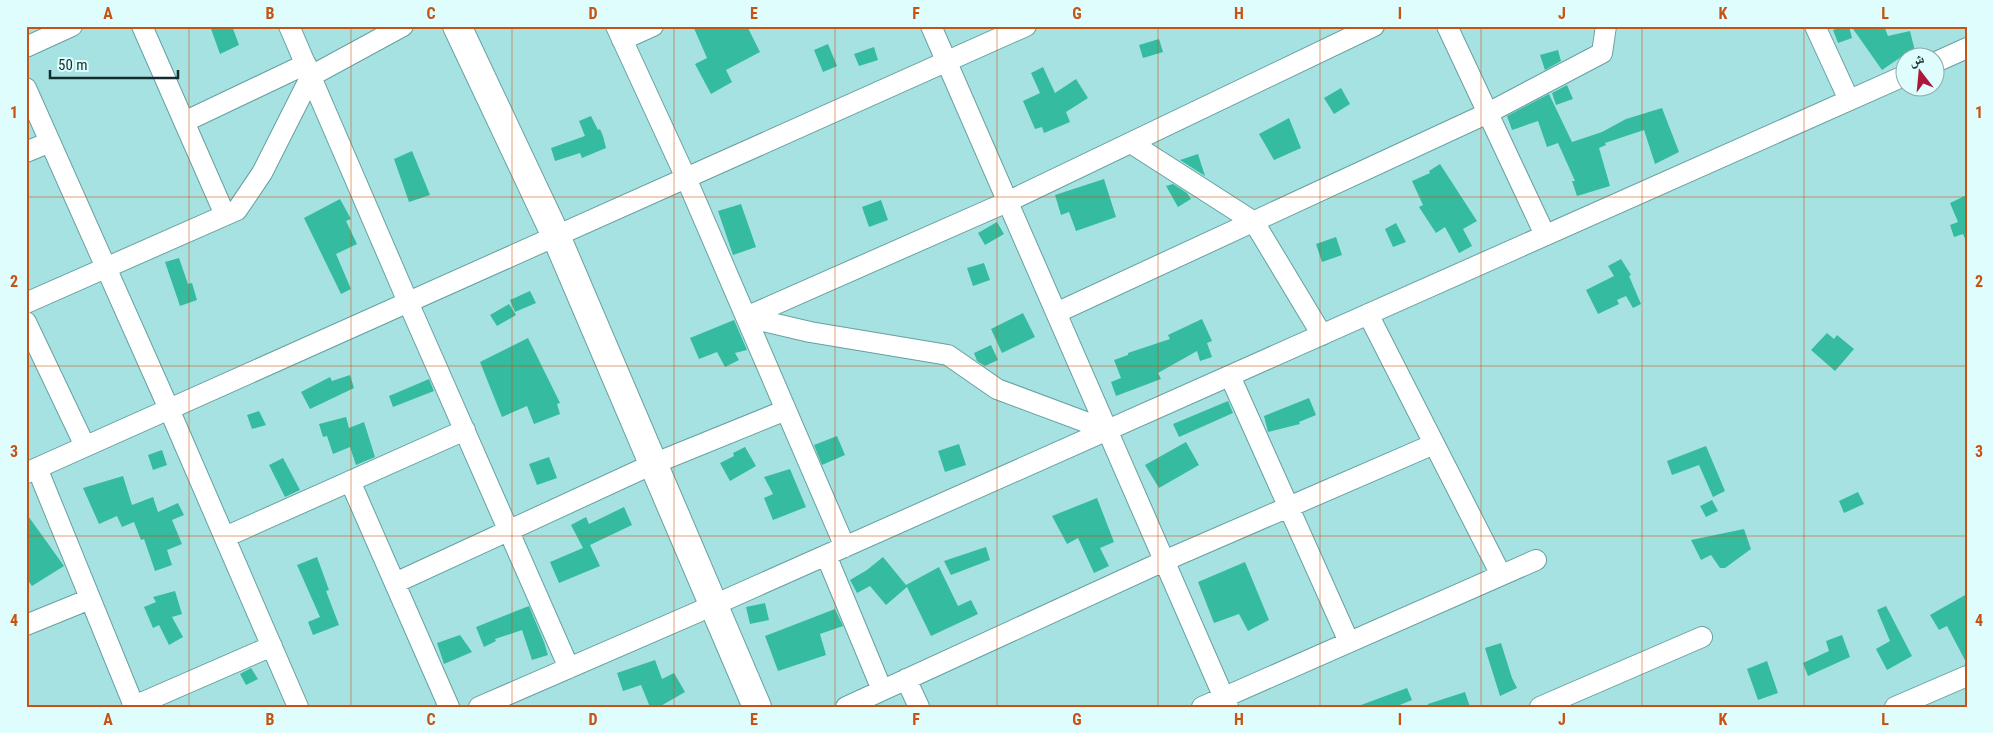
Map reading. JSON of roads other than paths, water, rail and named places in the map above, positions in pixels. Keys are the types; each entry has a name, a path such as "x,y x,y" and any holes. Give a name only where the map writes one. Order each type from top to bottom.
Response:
{"street":[{"path":"26,47 72,26"},
{"path":"142,26 225,215"},
{"path":"290,26 408,302 570,668"},
{"path":"184,122 308,70 403,26"},
{"path":"457,26 556,236 757,707"},
{"path":"653,26 619,33 686,178 845,547"},
{"path":"931,26 1226,702"},
{"path":"272,646 133,706 90,599 32,470 1026,26"},
{"path":"746,316 1007,202 1374,26"},
{"path":"1447,26 1545,235"},
{"path":"1056,313 1488,113 1602,53 1606,26"},
{"path":"1815,26 1849,100"},
{"path":"1946,57 1967,48"},
{"path":"26,303 237,210 262,173 308,70"},
{"path":"479,707 845,547 1896,79"},
{"path":"26,88 169,409 298,707"},
{"path":"26,152 50,142"},
{"path":"1131,142 1254,222 1322,335"},
{"path":"1368,314 1501,575"},
{"path":"746,316 810,332 948,355 997,389 1107,430"},
{"path":"26,322 85,446"},
{"path":"1230,376 1349,642"},
{"path":"395,583 654,464 786,410"},
{"path":"225,537 465,430"},
{"path":"846,707 1164,561 1434,444"},
{"path":"350,481 449,707"},
{"path":"826,555 882,690"},
{"path":"1202,707 1226,702 1349,642 1536,560"},
{"path":"26,625 90,599"},
{"path":"1540,707 1702,637"},
{"path":"1895,707 1967,676"},
{"path":"906,679 919,707"}]}
